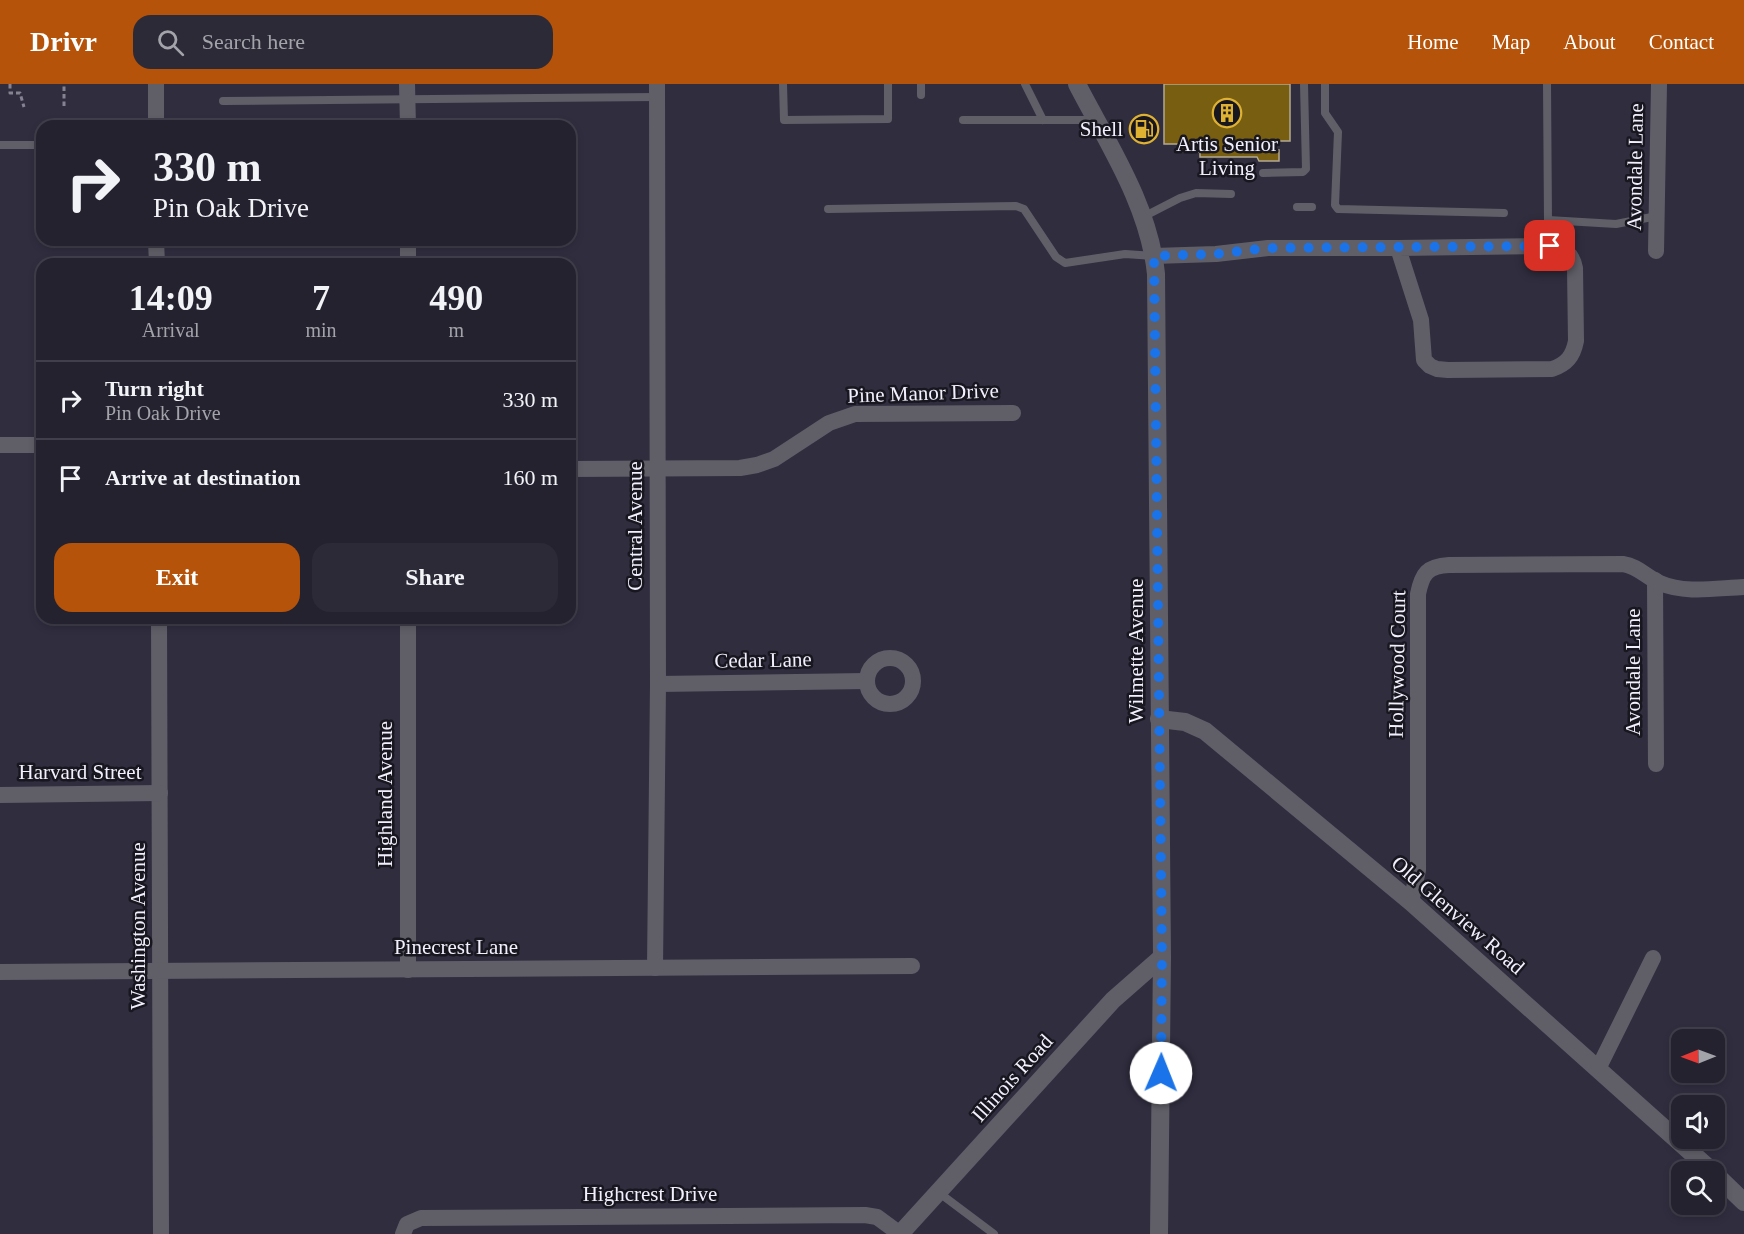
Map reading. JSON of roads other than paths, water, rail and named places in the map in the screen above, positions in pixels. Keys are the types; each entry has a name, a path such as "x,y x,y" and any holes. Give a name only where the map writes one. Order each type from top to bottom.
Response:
{"street":[{"path":"156,84 156,120"},
{"name":"Wilmette Avenue","path":"1077,84 1140,207 1154,256 1162,957 1159,1234"},
{"name":"Avondale Lane","path":"1656,251 1659,84"},
{"name":"Central Avenue","path":"655,968 658,684 657,90"},
{"path":"407,92 408,120"},
{"path":"1154,256 1216,254 1268,248 1550,246 1569,252 1573,259 1576,341 1574,352 1562,366 1552,369 1448,370 1430,366 1422,350 1421,320 1398,248"},
{"name":"Pine Manor Drive","path":"576,469 740,468 774,459 829,423 855,414 1013,413"},
{"path":"0,445 36,445"},
{"name":"Hollywood Court","path":"1411,902 1418,870 1418,594 1421,581 1427,571 1436,566 1449,565 1623,564 1639,569 1655,580 1679,588 1744,587"},
{"name":"Avondale Lane","path":"1655,580 1656,764"},
{"name":"Washington Avenue","path":"159,624 160,1234"},
{"name":"Highland Avenue","path":"408,624 408,970"},
{"name":"Cedar Lane","path":"658,684 867,681"},
{"name":"Old Glenview Road","path":"1159,719 1185,722 1205,731 1411,902 1702,1161"},
{"name":"Harvard Street","path":"0,795 160,793"},
{"name":"Illinois Road","path":"900,1234 1113,1000 1162,957"},
{"path":"1598,1069 1653,958"},
{"name":"Pinecrest Lane","path":"0,972 912,966"},
{"name":"Old Glenview Road","path":"1725,1182 1743,1198"},
{"name":"Highcrest Drive","path":"403,1234 407,1224 413,1220 428,1217 841,1215 877,1217 900,1234"}],"lane":[{"path":"783,84 784,120 888,120 888,84"},
{"path":"921,84 921,95"},
{"path":"1025,84 1044,120"},
{"path":"1263,173 1303,172 1306,169 1304,84"},
{"path":"1325,84 1326,113 1338,132 1335,205 1338,209 1504,213"},
{"path":"1547,84 1548,220 1616,224 1656,216"},
{"path":"223,101 407,92 657,90"},
{"path":"963,120 1096,120"},
{"path":"0,145 36,145"},
{"path":"1143,217 1188,195 1196,193 1231,194"},
{"path":"828,208 1016,206 1024,209 1056,257 1065,263 1125,254 1154,256"},
{"path":"1297,207 1312,207"},
{"path":"938,1192 994,1234"}],"place":[{"name":"Artis Senior Living","path":"1227,113"},
{"name":"Shell","path":"1144,129"}]}
